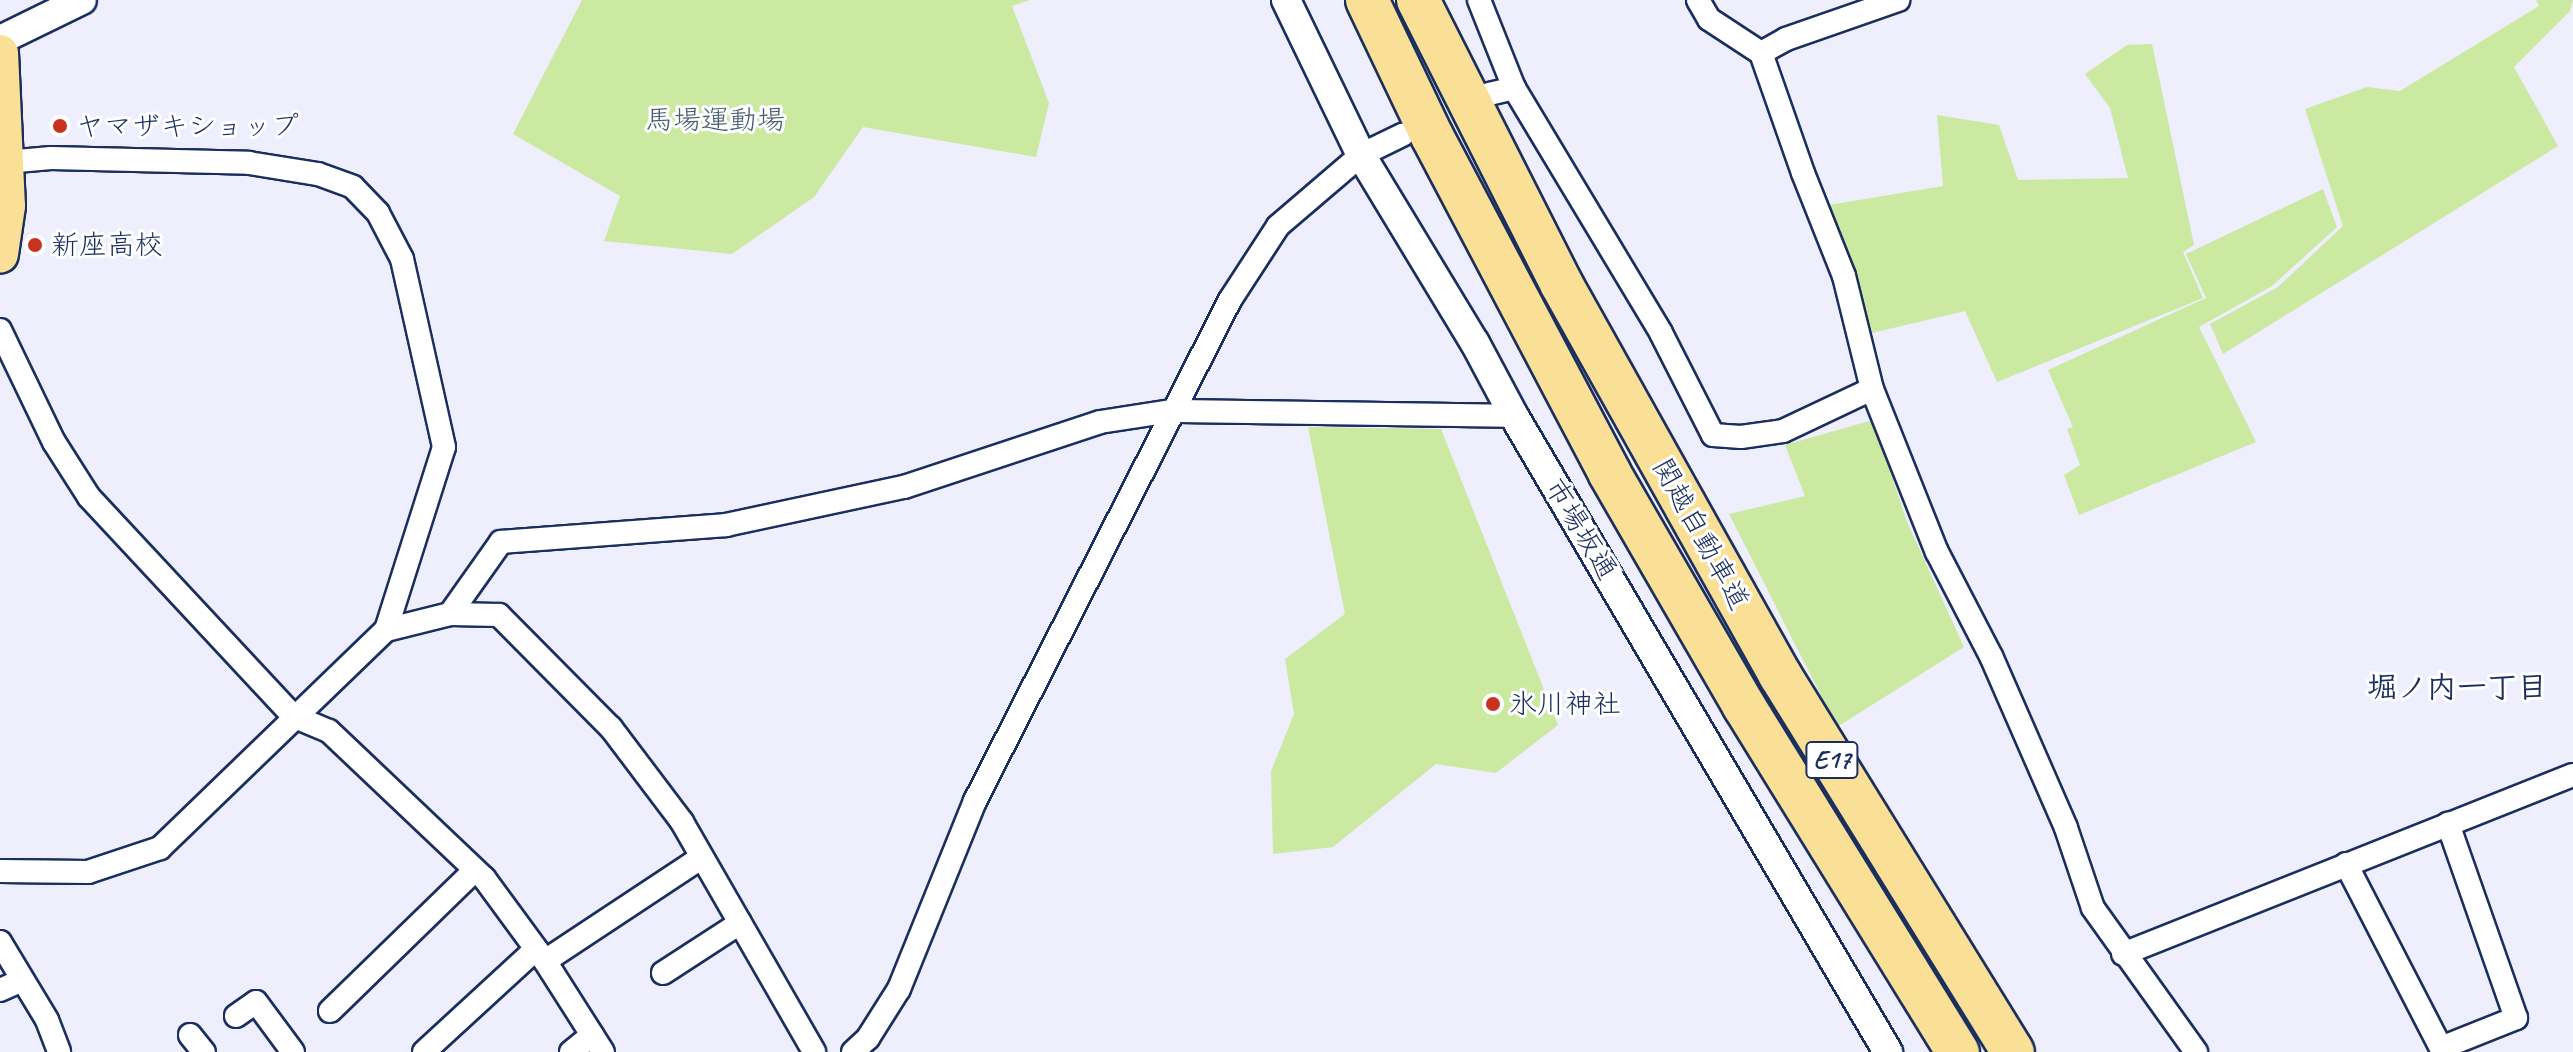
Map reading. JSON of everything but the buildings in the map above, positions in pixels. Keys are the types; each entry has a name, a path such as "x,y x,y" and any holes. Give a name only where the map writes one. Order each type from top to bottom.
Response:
{"highway":[{"name":"関越自動車道","path":"1367,0 1432,136 1610,474 1744,706 1958,1052"},
{"name":"関越自動車道","path":"1418,0 1562,285 1780,675 2013,1052"}],"main road":[{"path":"0,53 7,206 0,254"}],"street":[{"path":"0,40 82,0"},
{"name":"市場坂通","path":"1286,0 1361,155 1475,343 1514,416 1888,1052"},
{"path":"1479,0 1514,88 1661,333 1713,435 1741,437 1783,431 1872,389"},
{"path":"1698,0 1709,19 1761,53 1803,173 1844,276 1872,389 1937,552 1991,656 2066,828 2093,908 2196,1052"},
{"path":"1761,53 1786,39 1898,0"},
{"path":"1489,94 1514,88"},
{"path":"853,1052 868,1038 899,989 975,801 1230,300 1278,226 1361,155 1402,135"},
{"path":"6,162 67,158 249,163 318,174 353,187 378,213 402,259 422,361 444,447 386,630"},
{"path":"0,330 54,442 89,497 293,716 329,731 475,870 540,955 598,1044 571,1052"},
{"path":"450,614 501,542 726,525 904,487 1100,422 1172,411 1514,416"},
{"path":"0,871 88,872 160,848 293,716 386,630 450,614 499,615 611,728 682,822 814,1052"},
{"path":"2123,954 2573,775"},
{"path":"2346,864 2441,1048 2516,1018 2448,824"},
{"path":"424,1052 540,955 702,857"},
{"path":"330,1011 475,870"},
{"path":"663,973 740,923"},
{"path":"0,942 47,1020 59,1052"},
{"path":"0,990 22,980"},
{"path":"236,1016 256,1002 293,1052"}],"green space":[{"name":"馬場運動場","path":"582,0 1030,0 1012,6 1049,103 1036,157 863,127 814,197 732,254 604,241 620,196 513,134"},
{"path":"2536,0 2573,0 2570,11 2514,67 2558,146 2223,354 2210,324 2278,287 2343,226 2305,109 2367,87 2400,91 2539,6"},
{"path":"2152,44 2194,245 2183,252 2203,298 1997,382 1965,311 1872,333 1829,205 1943,186 1937,115 1999,125 2018,180 2128,178 2110,108 2085,74 2127,45"},
{"path":"2323,189 2337,227 2272,286 2199,327 2256,442 2079,515 2064,475 2080,465 2067,429 2073,427 2048,370 2206,298 2186,254"},
{"path":"1873,420 1907,522 1964,647 1837,727 1729,514 1805,496 1785,445"},
{"path":"1308,427 1441,429 1558,725 1496,773 1436,764 1333,847 1273,854 1271,771 1294,714 1285,659 1345,614"}],"place":[{"name":"ヤマザキショップ","path":"60,126"},
{"name":"新座高校","path":"35,245"},
{"name":"氷川神社","path":"1493,704"}],"district":[{"name":"堀ノ内一丁目","path":"2457,687"}]}
